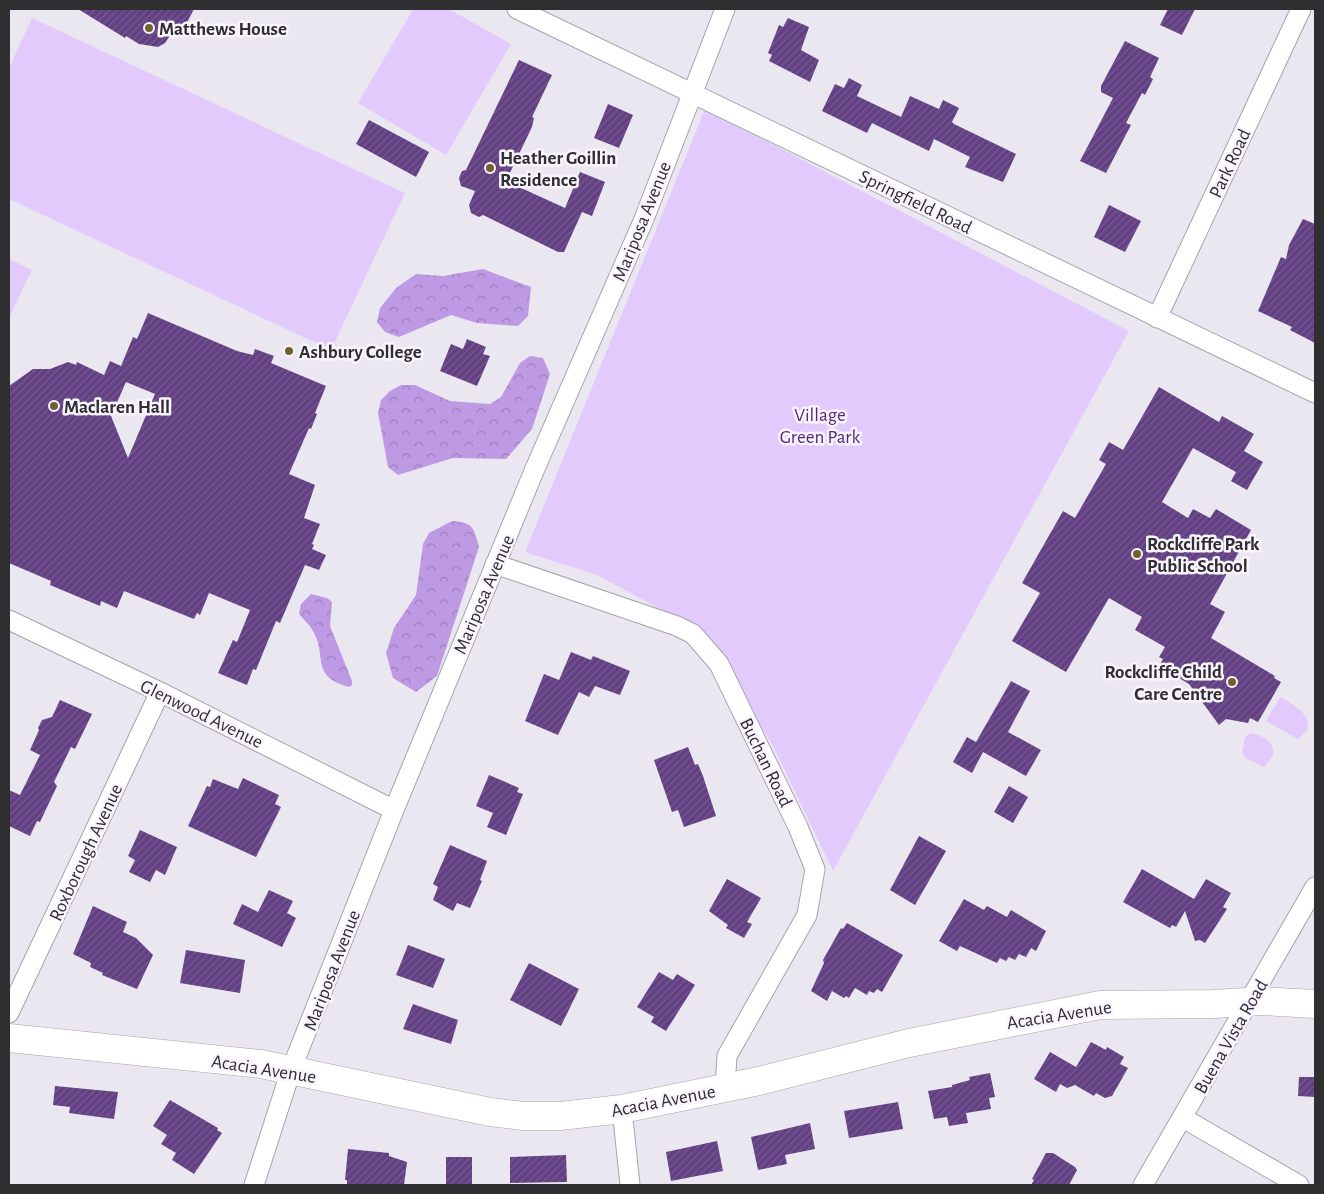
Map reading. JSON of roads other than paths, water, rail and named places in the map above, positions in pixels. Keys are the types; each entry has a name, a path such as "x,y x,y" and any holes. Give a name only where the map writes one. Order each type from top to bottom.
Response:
{"street":[{"name":"Springfield Road","path":"517,9 1315,393"},
{"name":"Mariposa Avenue","path":"256,1184 291,1070 394,810 496,564 644,219 725,9"},
{"name":"Park Road","path":"1157,318 1301,9"},
{"name":"Buchan Road","path":"496,564 677,626 693,634 719,664 798,827 815,869 807,915 727,1056 725,1087"},
{"name":"Glenwood Avenue","path":"9,620 160,692 394,810"},
{"name":"Roxborough Avenue","path":"9,1013 160,692"},
{"name":"Buena Vista Road","path":"1143,1185 1315,886"},
{"name":"Acacia Avenue","path":"9,1038 252,1063 379,1090 522,1116 560,1116 622,1110 909,1043 1100,1005 1284,1001 1315,1004"},
{"path":"622,1110 630,1185"},
{"path":"1183,1118 1299,1185"}],"place":[{"name":"Matthews House","path":"149,28"},
{"name":"Heather Goillin Residence","path":"490,168"},
{"name":"Ashbury College","path":"289,351"},
{"name":"Maclaren Hall","path":"54,406"},
{"name":"Rockcliffe Park Public School","path":"1137,554"},
{"name":"Rockcliffe Child Care Centre","path":"1232,682"}],"park label":[{"name":"Village Green Park","path":"820,425"}]}
